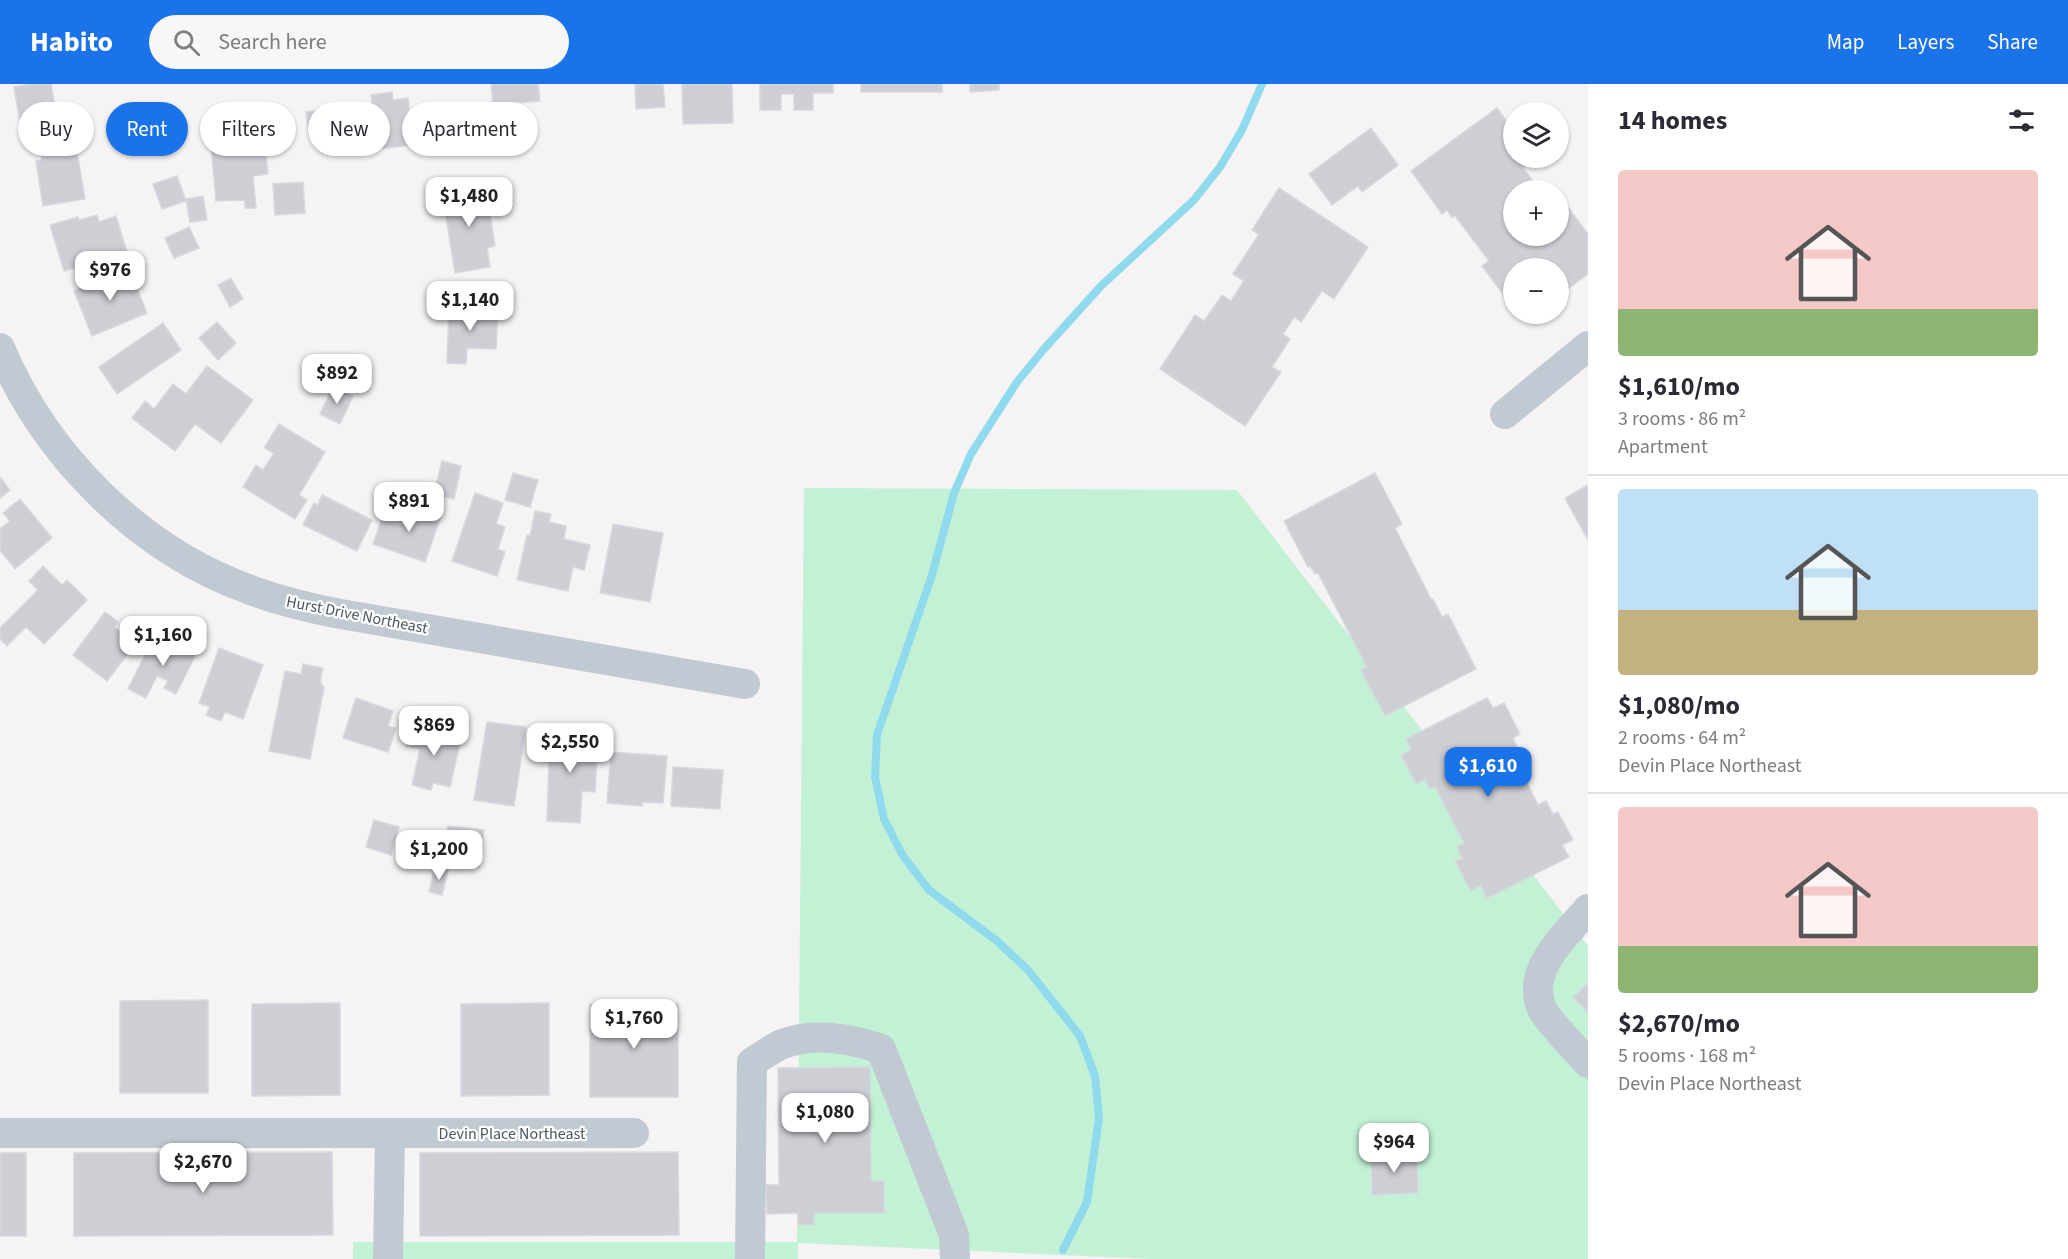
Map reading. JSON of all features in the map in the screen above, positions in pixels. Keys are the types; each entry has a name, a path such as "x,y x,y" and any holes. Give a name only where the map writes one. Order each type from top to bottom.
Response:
{"street":[{"path":"1504,414 1588,346"},
{"name":"Hurst Drive Northeast","path":"0,348 33,412 70,462 114,507 186,559 246,588 290,603 335,613 746,684"},
{"path":"1588,909 1556,946 1539,974 1538,990 1542,1010 1588,1063"},
{"path":"750,1259 752,1062 781,1045 806,1039 838,1038 881,1049 954,1235 955,1259"},
{"name":"Devin Place Northeast","path":"0,1134 634,1133"},
{"path":"388,1259 390,1134"}],"green space":[{"path":"804,488 1237,490 1588,946 1588,1259 1151,1259 798,1243 798,1259 353,1259 353,1242 797,1242"}],"building":[{"path":"51,84 54,102 18,102 18,111 14,87"},
{"path":"491,84 538,84 540,101 493,102"},
{"path":"635,84 663,84 665,107 636,109"},
{"path":"682,84 732,84 733,123 683,124"},
{"path":"760,84 833,84 833,93 813,93 813,110 794,110 794,94 781,94 781,110 760,110"},
{"path":"861,84 942,84 942,92 861,92"},
{"path":"970,84 999,84 999,90 970,92"},
{"path":"392,92 393,100 408,98 408,102 402,102 402,146 390,148 390,102 372,102 371,95"},
{"path":"1497,108 1503,116 1503,168 1523,168 1532,180 1503,180 1503,246 1569,246 1569,209 1588,234 1588,274 1569,288 1569,258 1503,258 1503,294 1482,266 1489,261 1455,216 1452,218 1447,210 1442,214 1411,171"},
{"path":"1371,128 1398,165 1362,192 1358,186 1332,205 1309,174"},
{"path":"41,156 78,156 85,199 43,206 36,161 42,160"},
{"path":"212,156 266,156 268,174 253,176 256,208 245,208 245,200 216,201"},
{"path":"177,176 186,201 162,209 153,184"},
{"path":"303,182 305,213 275,215 273,184"},
{"path":"480,186 483,201 488,200 495,246 487,248 490,267 455,273 442,192"},
{"path":"1279,188 1368,247 1334,299 1322,291 1301,322 1294,317 1283,334 1290,339 1272,367 1281,372 1245,426 1160,369 1195,315 1204,321 1222,295 1231,301 1244,281 1233,274 1259,234 1252,230"},
{"path":"203,196 207,220 190,222 186,199"},
{"path":"97,215 99,222 116,216 127,252 64,271 50,225 78,217 79,220"},
{"path":"189,227 199,248 174,258 165,238"},
{"path":"129,269 147,313 92,336 74,291"},
{"path":"231,278 243,299 230,307 218,285"},
{"path":"449,308 498,310 496,349 467,348 466,364 447,363"},
{"path":"217,322 236,343 218,360 199,338"},
{"path":"163,323 181,350 117,394 99,367"},
{"path":"207,366 253,400 221,443 195,424 175,451 132,418 145,401 154,409 173,384 186,394"},
{"path":"333,386 353,396 340,424 320,414"},
{"path":"279,424 325,452 299,495 307,500 295,519 243,487 256,465 263,470 274,453 264,448"},
{"path":"442,461 461,466 454,499 434,494"},
{"path":"513,473 538,480 530,507 505,500"},
{"path":"1375,473 1402,524 1395,528 1431,599 1442,617 1448,614 1476,669 1385,716 1361,670 1367,667 1318,573 1315,574 1310,566 1308,567 1284,521"},
{"path":"0,477 10,490 0,498"},
{"path":"1588,485 1588,540 1565,498"},
{"path":"475,493 503,503 496,524 505,527 498,549 505,552 497,576 452,561"},
{"path":"322,495 372,520 357,551 303,525 314,503 318,505"},
{"path":"20,499 52,538 15,569 0,550 0,529 10,521 3,513"},
{"path":"421,503 443,510 425,562 373,544 384,512 414,522"},
{"path":"535,511 551,514 549,522 566,526 564,539 590,545 584,570 573,567 568,591 517,580"},
{"path":"613,524 663,533 650,602 600,593"},
{"path":"43,566 62,585 67,580 87,600 44,644 26,627 7,646 0,639 0,628 38,590 29,581"},
{"path":"105,612 118,622 114,627 136,643 107,681 73,655"},
{"path":"155,635 177,646 179,643 197,652 176,694 164,688 168,681 157,676 146,698 128,689"},
{"path":"219,648 263,665 243,719 225,712 221,721 206,715 210,707 199,703"},
{"path":"303,664 323,668 320,682 324,688 310,759 269,751 285,671 301,674"},
{"path":"356,698 393,711 388,726 396,728 388,752 343,738"},
{"path":"1487,698 1493,708 1504,703 1520,734 1513,738 1519,752 1513,755 1538,805 1546,801 1553,814 1558,812 1573,840 1562,845 1569,857 1487,898 1481,885 1471,891 1455,861 1462,858 1457,847 1464,843 1435,787 1430,789 1425,779 1416,784 1401,755 1411,750 1406,739"},
{"path":"487,722 526,727 514,806 474,800"},
{"path":"411,726 461,739 450,787 433,783 431,790 412,785 420,749 406,746"},
{"path":"574,728 585,729 584,738 598,739 595,792 582,791 580,823 547,821 550,731 574,732"},
{"path":"611,752 667,756 663,803 642,802 642,806 607,803"},
{"path":"673,767 723,770 720,809 671,806"},
{"path":"374,820 399,827 391,855 366,847"},
{"path":"448,826 484,830 479,867 443,862"},
{"path":"435,867 448,870 442,895 429,892"},
{"path":"1588,983 1588,1010 1587,1012 1573,997"},
{"path":"208,1000 208,1093 120,1093 120,1001"},
{"path":"340,1003 340,1095 252,1096 252,1004"},
{"path":"549,1003 549,1095 461,1096 461,1004"},
{"path":"590,1004 678,1004 678,1097 590,1097"},
{"path":"870,1067 871,1181 884,1181 884,1213 814,1213 814,1225 798,1225 798,1213 767,1214 766,1185 779,1185 778,1068"},
{"path":"332,1152 333,1235 74,1236 74,1153"},
{"path":"678,1152 679,1235 420,1236 420,1153"},
{"path":"0,1153 26,1153 26,1236 0,1236"},
{"path":"1417,1154 1418,1193 1372,1195 1371,1156"}],"waterway":[{"path":"1063,1250 1087,1202 1099,1118 1095,1076 1080,1036 1028,970 997,941 929,890 903,856 884,819 875,777 877,735 932,575 954,493 971,454 1017,382 1044,349 1101,286 1194,200 1220,167 1242,130 1262,84"}]}
